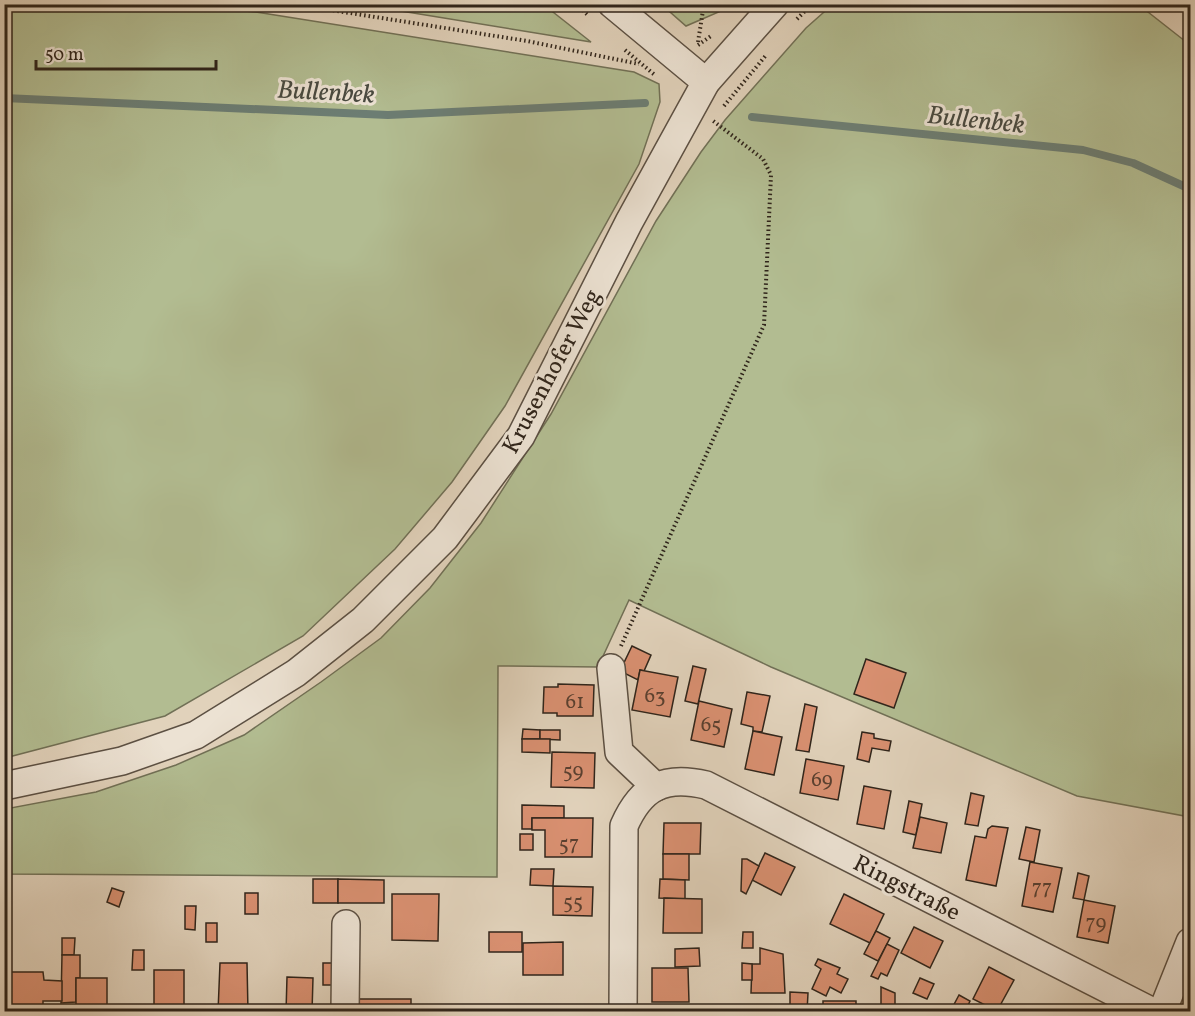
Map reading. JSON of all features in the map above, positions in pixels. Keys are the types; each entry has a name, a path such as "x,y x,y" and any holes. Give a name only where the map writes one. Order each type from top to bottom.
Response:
{"street":[{"path":"612,4 706,82"},
{"name":"Krusenhofer Weg","path":"4,786 122,761 196,735 296,673 363,620 445,538 521,436 629,222 706,82 775,4"},
{"path":"611,669 618,752 656,787"},
{"name":"Ringstraße","path":"623,1011 624,826 632,807 646,793 672,782 689,781 706,785 1153,1011"},
{"path":"345,1011 346,924"},
{"path":"1162,1011 1191,942"}],"path":[{"path":"293,4 527,41 639,64"},
{"path":"698,45 704,4"},
{"path":"791,26 812,4"},
{"path":"611,669 764,325 771,175 763,159 711,120 769,52"}],"green space":[{"path":"5,5 176,5 256,12 634,72 659,84 660,102 639,164 505,406 452,482 395,549 303,636 165,716 5,758"},
{"path":"364,5 544,5 591,42"},
{"path":"662,5 730,5 728,8 686,26"},
{"path":"832,5 1139,5 1190,45 1190,817 1077,796 771,667 629,600 598,667 498,666 497,877 5,874 5,809 96,792 176,765 244,735 381,638 430,588 481,523 551,414 656,221 701,152 725,120 806,28"}],"building":[{"path":"632,646 651,655 644,671 640,670 638,680 620,671"},
{"path":"866,659 906,673 894,708 854,694"},
{"path":"693,666 706,669 698,704 685,701"},
{"path":"640,670 678,677 670,717 632,710"},
{"path":"558,684 594,685 593,716 557,716 557,713 543,713 544,687 558,687"},
{"path":"747,692 770,696 762,732 753,731 753,727 741,724"},
{"path":"699,701 732,709 724,747 691,740"},
{"path":"805,704 817,707 809,752 796,750"},
{"path":"523,729 540,730 540,739 522,739"},
{"path":"540,730 560,730 560,740 540,739"},
{"path":"753,731 782,737 774,775 745,769"},
{"path":"862,732 874,734 874,738 891,741 889,751 872,748 869,762 857,759"},
{"path":"522,739 550,739 550,753 522,752"},
{"path":"552,752 595,753 594,788 551,787"},
{"path":"806,759 844,766 838,800 800,793"},
{"path":"864,786 891,791 884,829 857,824"},
{"path":"971,793 984,796 978,826 965,824"},
{"path":"909,801 922,804 916,835 903,832"},
{"path":"522,805 564,806 564,818 532,818 532,829 522,829"},
{"path":"920,817 947,823 941,853 913,848"},
{"path":"532,818 593,818 592,857 545,857 545,830 532,830"},
{"path":"664,823 701,823 700,854 663,854"},
{"path":"992,826 1008,828 996,886 966,880 975,836 986,838 988,829"},
{"path":"1026,827 1040,830 1034,862 1019,859"},
{"path":"520,834 533,834 533,850 520,850"},
{"path":"765,853 795,867 781,895 752,880"},
{"path":"663,854 689,854 689,880 663,879"},
{"path":"742,859 747,859 759,866 746,894 741,891"},
{"path":"1030,862 1062,868 1053,912 1022,906"},
{"path":"531,869 554,869 553,886 530,885"},
{"path":"1078,873 1089,876 1084,900 1073,898"},
{"path":"313,879 338,879 338,903 313,903"},
{"path":"338,879 384,880 384,903 338,903"},
{"path":"660,879 685,880 685,899 659,898"},
{"path":"553,886 593,887 592,916 553,915"},
{"path":"112,888 124,892 119,907 107,902"},
{"path":"245,893 258,893 258,914 245,914"},
{"path":"392,894 439,894 438,941 392,940"},
{"path":"844,894 884,914 870,943 830,924"},
{"path":"664,898 702,899 702,933 663,933"},
{"path":"1084,900 1115,906 1108,943 1077,937"},
{"path":"185,906 196,906 195,930 185,929"},
{"path":"206,923 217,923 217,942 206,942"},
{"path":"914,927 943,941 930,968 901,953"},
{"path":"876,931 890,938 878,961 864,954"},
{"path":"489,932 522,932 522,952 489,952"},
{"path":"743,932 753,932 753,948 742,948"},
{"path":"62,938 75,938 74,955 62,955"},
{"path":"563,942 563,975 523,975 523,943"},
{"path":"887,944 899,950 887,976 881,973 878,979 871,976"},
{"path":"699,948 700,966 675,967 675,949"},
{"path":"760,948 783,954 785,993 751,993 752,964 760,964"},
{"path":"133,950 144,950 144,970 132,970"},
{"path":"62,955 80,955 80,978 76,978 76,1002 61,1003"},
{"path":"818,959 840,968 837,974 848,979 841,993 830,987 826,996 812,989 821,969 815,965"},
{"path":"220,963 247,963 248,1012 218,1012"},
{"path":"323,963 337,963 337,985 323,985"},
{"path":"742,963 752,964 752,980 742,980"},
{"path":"989,967 1014,980 997,1011 973,999"},
{"path":"652,968 688,968 689,1002 652,1002"},
{"path":"154,970 184,970 184,1011 154,1011"},
{"path":"9,972 43,972 44,980 62,981 62,1001 43,1001 43,1009 9,1008"},
{"path":"287,977 313,978 312,1012 286,1012"},
{"path":"76,978 107,978 107,1011 76,1011"},
{"path":"920,978 934,984 927,999 913,993"},
{"path":"881,987 895,993 895,1012 881,1012"},
{"path":"790,992 808,993 807,1012 790,1012"},
{"path":"959,995 970,1001 965,1012 950,1012"},
{"path":"358,999 411,999 411,1012 358,1012"},
{"path":"823,1001 856,1001 856,1012 823,1012"}],"waterway":[{"name":"Bullenbek","path":"4,98 388,115 645,103"},
{"name":"Bullenbek","path":"752,117 1083,150 1133,163 1190,189"}]}
